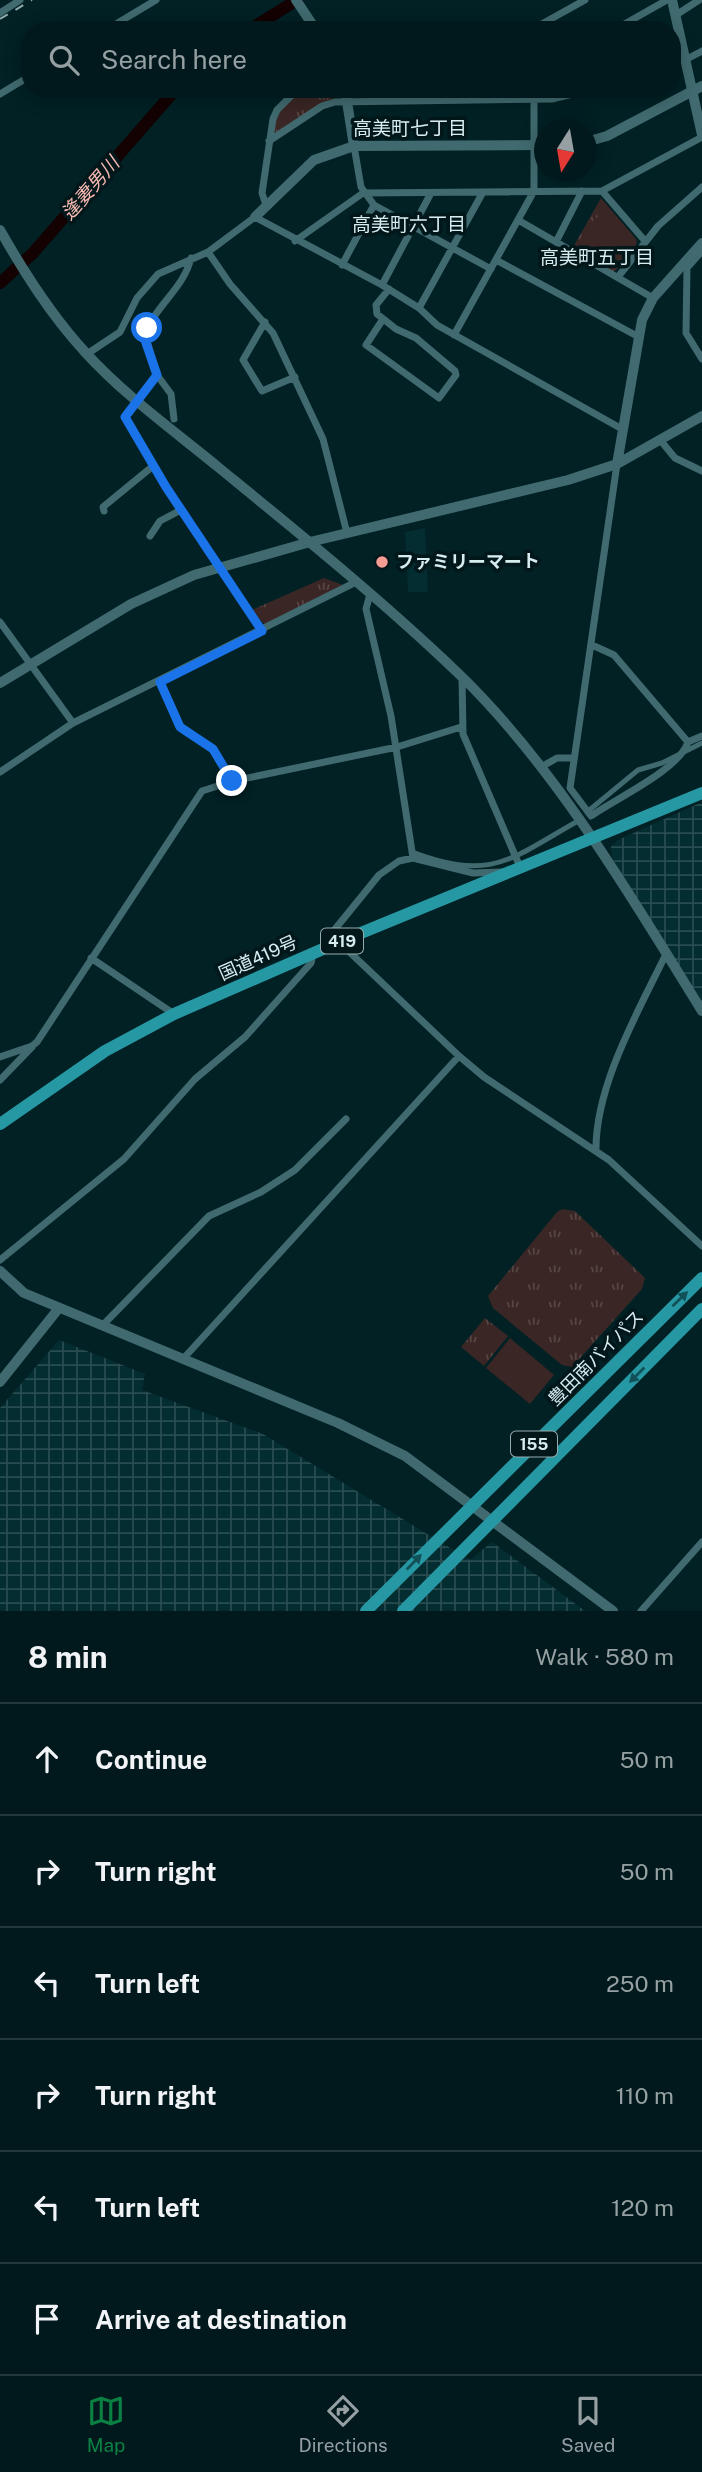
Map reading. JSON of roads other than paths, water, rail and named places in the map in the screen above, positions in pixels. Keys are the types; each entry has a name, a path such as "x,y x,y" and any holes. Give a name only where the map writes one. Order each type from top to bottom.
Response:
{"highway":[{"name":"国道419号","path":"0,1124 105,1051 174,1014 505,872 517,863 702,793"},
{"name":"豊田南バイパス","path":"366,1611 702,1278"},
{"name":"155","path":"403,1611 702,1309"}],"street":[{"path":"0,13 20,0"},
{"path":"121,21 156,0"},
{"path":"296,0 310,21"},
{"path":"548,21 586,0"},
{"path":"631,21 670,0 676,21"},
{"path":"676,15 699,0"},
{"path":"685,60 702,51"},
{"path":"295,241 363,193 603,191 702,136 685,60 681,53"},
{"path":"0,94 21,81"},
{"path":"681,98 702,86"},
{"path":"266,205 262,199 269,141 277,110 289,98"},
{"path":"346,98 363,193 374,205 491,269"},
{"path":"269,141 322,106 347,101 556,98"},
{"path":"597,139 680,98"},
{"path":"534,99 536,119"},
{"path":"87,355 120,332 137,298 158,274 208,252 255,217 314,160 354,146 534,145"},
{"path":"454,335 534,191 535,182"},
{"path":"618,277 645,241 702,187"},
{"path":"556,242 582,191"},
{"path":"603,191 645,241"},
{"path":"419,308 483,192"},
{"path":"383,319 366,345 439,398 456,375 455,371 416,338 376,312 376,305 430,193"},
{"path":"342,265 374,205"},
{"path":"255,217 295,241 386,287 454,335 622,429"},
{"path":"518,220 653,298"},
{"path":"0,230 50,310 87,355 137,400 310,542 462,677 541,767 591,837 702,1011"},
{"path":"702,243 653,298 637,336 570,788 591,816 663,770 685,751 688,742 702,736"},
{"path":"702,251 687,268 686,333 702,359"},
{"path":"208,252 230,284 265,322 295,377 323,439 347,533"},
{"path":"174,419 171,394 157,375 145,334 160,308 186,278 191,258"},
{"path":"496,260 637,336"},
{"path":"265,322 243,360 262,391 295,377"},
{"path":"157,375 125,417 217,567 262,631"},
{"path":"0,683 77,635 153,593 217,567 568,480 617,464 702,416"},
{"path":"661,441 675,458 702,471"},
{"path":"104,511 103,507 153,466"},
{"path":"150,536 160,521 181,510"},
{"path":"0,772 73,723 160,682 356,582"},
{"path":"370,594 366,608 397,747 413,855"},
{"path":"0,622 73,723"},
{"path":"592,645 614,655 688,742"},
{"path":"462,677 461,727 517,863"},
{"path":"160,682 180,727 213,749 232,781"},
{"path":"0,1080 32,1046 202,791 232,781 397,747 461,727"},
{"path":"587,812 616,792 638,770 702,743"},
{"path":"541,767 557,758 574,758"},
{"path":"0,1260 124,1158 195,1079 245,1037 311,963 379,875 413,855 475,868 517,863 578,821"},
{"path":"413,855 473,873 505,872"},
{"path":"339,942 484,1077 596,1151 702,1246"},
{"path":"596,1151 597,1132 615,1060 666,954"},
{"path":"91,958 174,1014"},
{"path":"0,1057 32,1046"},
{"path":"183,1359 459,1056"},
{"path":"102,1326 209,1216 261,1192 295,1170 346,1119"},
{"path":"0,1271 24,1293 338,1423 385,1446 423,1468 473,1504 613,1611"},
{"path":"0,1382 59,1308"},
{"path":"641,1611 702,1542"}],"waterway":[{"name":"逢妻男川","path":"263,21 297,0"},
{"name":"逢妻男川","path":"0,283 33,253 168,98"}],"railway":[{"path":"0,19 32,0"}],"place":[{"name":"ファミリーマート","path":"382,562"}],"district":[{"name":"高美町七丁目","path":"410,128"},
{"name":"高美町六丁目","path":"409,224"},
{"name":"高美町五丁目","path":"597,257"}]}
